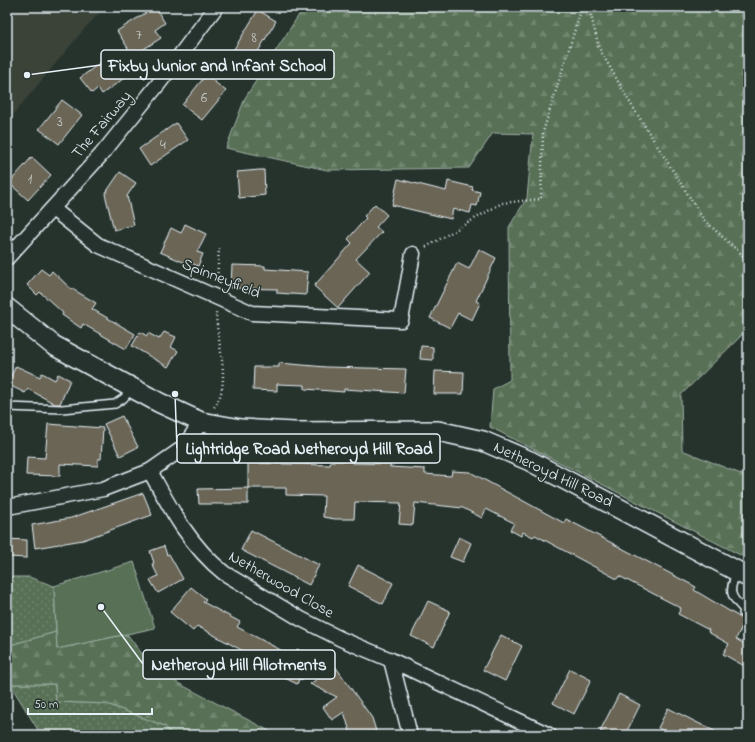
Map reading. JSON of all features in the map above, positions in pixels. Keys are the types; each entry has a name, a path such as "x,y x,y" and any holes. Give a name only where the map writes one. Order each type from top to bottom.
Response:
{"street":[{"name":"The Fairway","path":"7,258 101,155 155,88 216,7"},
{"name":"Spinneyfield","path":"53,209 98,245 252,313 402,320 413,254"},
{"name":"Netheroyd Hill Road","path":"7,308 53,345 133,388 201,422 241,429 294,432 438,431 483,441 530,461 742,574"},
{"path":"7,505 14,506 103,489 150,471 183,448 201,422"},
{"name":"Netherwood Close","path":"150,471 177,522 218,568 301,619 549,735"},
{"path":"391,660 410,735"}],"lane":[{"path":"7,407 62,409 115,404 124,398 133,388"},
{"path":"742,574 731,587 731,594 744,610 743,613 748,619"},
{"path":"748,626 746,631 748,633"}],"path":[{"path":"413,254 502,203 541,199 543,132 582,7"},
{"path":"589,7 600,48 629,101 704,220 748,260"},
{"path":"201,422 218,402 223,389 223,371 216,323 219,248"}],"shaded area":[{"path":"7,7 105,7 86,27 7,122"}],"green space":[{"path":"304,7 748,7 748,329 681,395 682,450 748,477 748,559 490,427 493,389 510,380 509,227 527,198 533,134 493,133 469,168 327,170 226,148 245,98"},
{"path":"134,562 155,628 57,649 54,586"},
{"path":"7,577 29,577 54,586 56,632 7,646"},
{"path":"56,632 57,649 127,634 155,671 277,735 172,735 165,726 107,704 56,702 55,684 10,684 7,678 7,646"},
{"path":"10,684 55,684 56,702 107,704 165,726 172,735 41,735"}],"building":[{"path":"155,7 165,23 155,30 161,38 133,56 117,31"},
{"path":"258,10 276,21 250,65 231,54"},
{"path":"101,62 110,72 119,65 127,76 102,94 98,88 92,93 80,78"},
{"path":"206,75 226,91 202,120 182,105"},
{"path":"62,100 82,115 59,144 39,129"},
{"path":"176,123 188,140 150,166 139,149"},
{"path":"32,157 51,175 28,200 9,183"},
{"path":"264,170 265,195 239,198 237,172"},
{"path":"120,172 136,183 127,196 134,225 114,230 105,194"},
{"path":"398,179 446,191 448,181 473,187 472,190 480,192 477,206 472,205 470,213 453,209 451,219 392,205"},
{"path":"375,204 387,215 376,227 382,232 356,259 370,272 338,308 314,286 352,243 348,239 366,218 364,216"},
{"path":"185,224 206,234 197,252 203,254 198,266 191,263 190,265 160,252 171,228 181,233"},
{"path":"479,249 496,258 476,301 480,303 472,320 458,313 450,328 430,318 457,263 469,269"},
{"path":"232,265 265,266 265,269 308,272 306,295 277,293 277,289 231,288"},
{"path":"41,269 49,275 52,271 69,287 96,303 92,309 135,334 126,349 83,324 81,328 62,315 63,313 40,292 37,295 27,285"},
{"path":"140,332 147,336 148,333 159,339 164,332 176,337 171,347 178,351 168,367 132,346"},
{"path":"421,346 433,347 433,360 420,359"},
{"path":"279,363 326,367 406,369 404,393 344,389 344,392 305,389 305,385 277,384 277,391 253,390 254,367 279,367"},
{"path":"16,366 40,377 42,373 55,380 58,374 70,380 60,404 55,404 28,389 25,393 7,384"},
{"path":"435,371 464,372 463,394 434,394"},
{"path":"122,416 138,447 120,456 104,424"},
{"path":"48,424 103,428 101,459 98,459 98,466 60,464 60,476 26,475 27,457 45,458"},
{"path":"331,461 390,464 390,467 425,469 425,474 451,476 452,471 470,472 564,523 566,519 696,587 694,590 741,618 744,622 736,639 748,646 748,668 723,654 729,644 708,632 709,630 678,614 681,608 619,576 617,579 535,535 533,537 523,532 521,536 510,530 514,523 486,509 482,518 463,508 415,503 413,525 399,524 401,503 355,502 354,519 335,519 323,517 324,496 286,495 286,488 248,488 248,463 330,465"},
{"path":"248,488 248,504 199,504 198,489"},
{"path":"143,493 152,515 83,540 35,548 32,525 71,518"},
{"path":"251,530 319,565 309,585 241,550"},
{"path":"459,537 471,543 463,562 450,557"},
{"path":"7,539 27,540 27,558 7,557"},
{"path":"164,546 167,555 169,554 183,579 158,593 150,580 158,576 152,564 154,563 150,551"},
{"path":"358,565 393,583 383,604 348,586"},
{"path":"191,587 206,599 203,602 240,622 237,627 294,657 297,649 313,657 302,680 299,679 297,684 269,670 271,666 197,626 193,631 170,612"},
{"path":"428,601 450,611 434,647 411,636"},
{"path":"501,635 522,646 505,681 483,670"},
{"path":"335,666 372,718 376,731 364,735 351,735 344,712 332,720 323,707 337,697 310,684"},
{"path":"570,669 591,680 574,714 553,703"},
{"path":"619,694 640,705 625,735 609,735 600,731"},
{"path":"668,708 722,735 671,735 658,728"}],"place":[{"name":"Fixby Junior and Infant School","path":"27,75"},
{"name":"Lightridge Road Netheroyd Hill Road","path":"175,394"},
{"name":"Netheroyd Hill Allotments","path":"101,607"}]}
